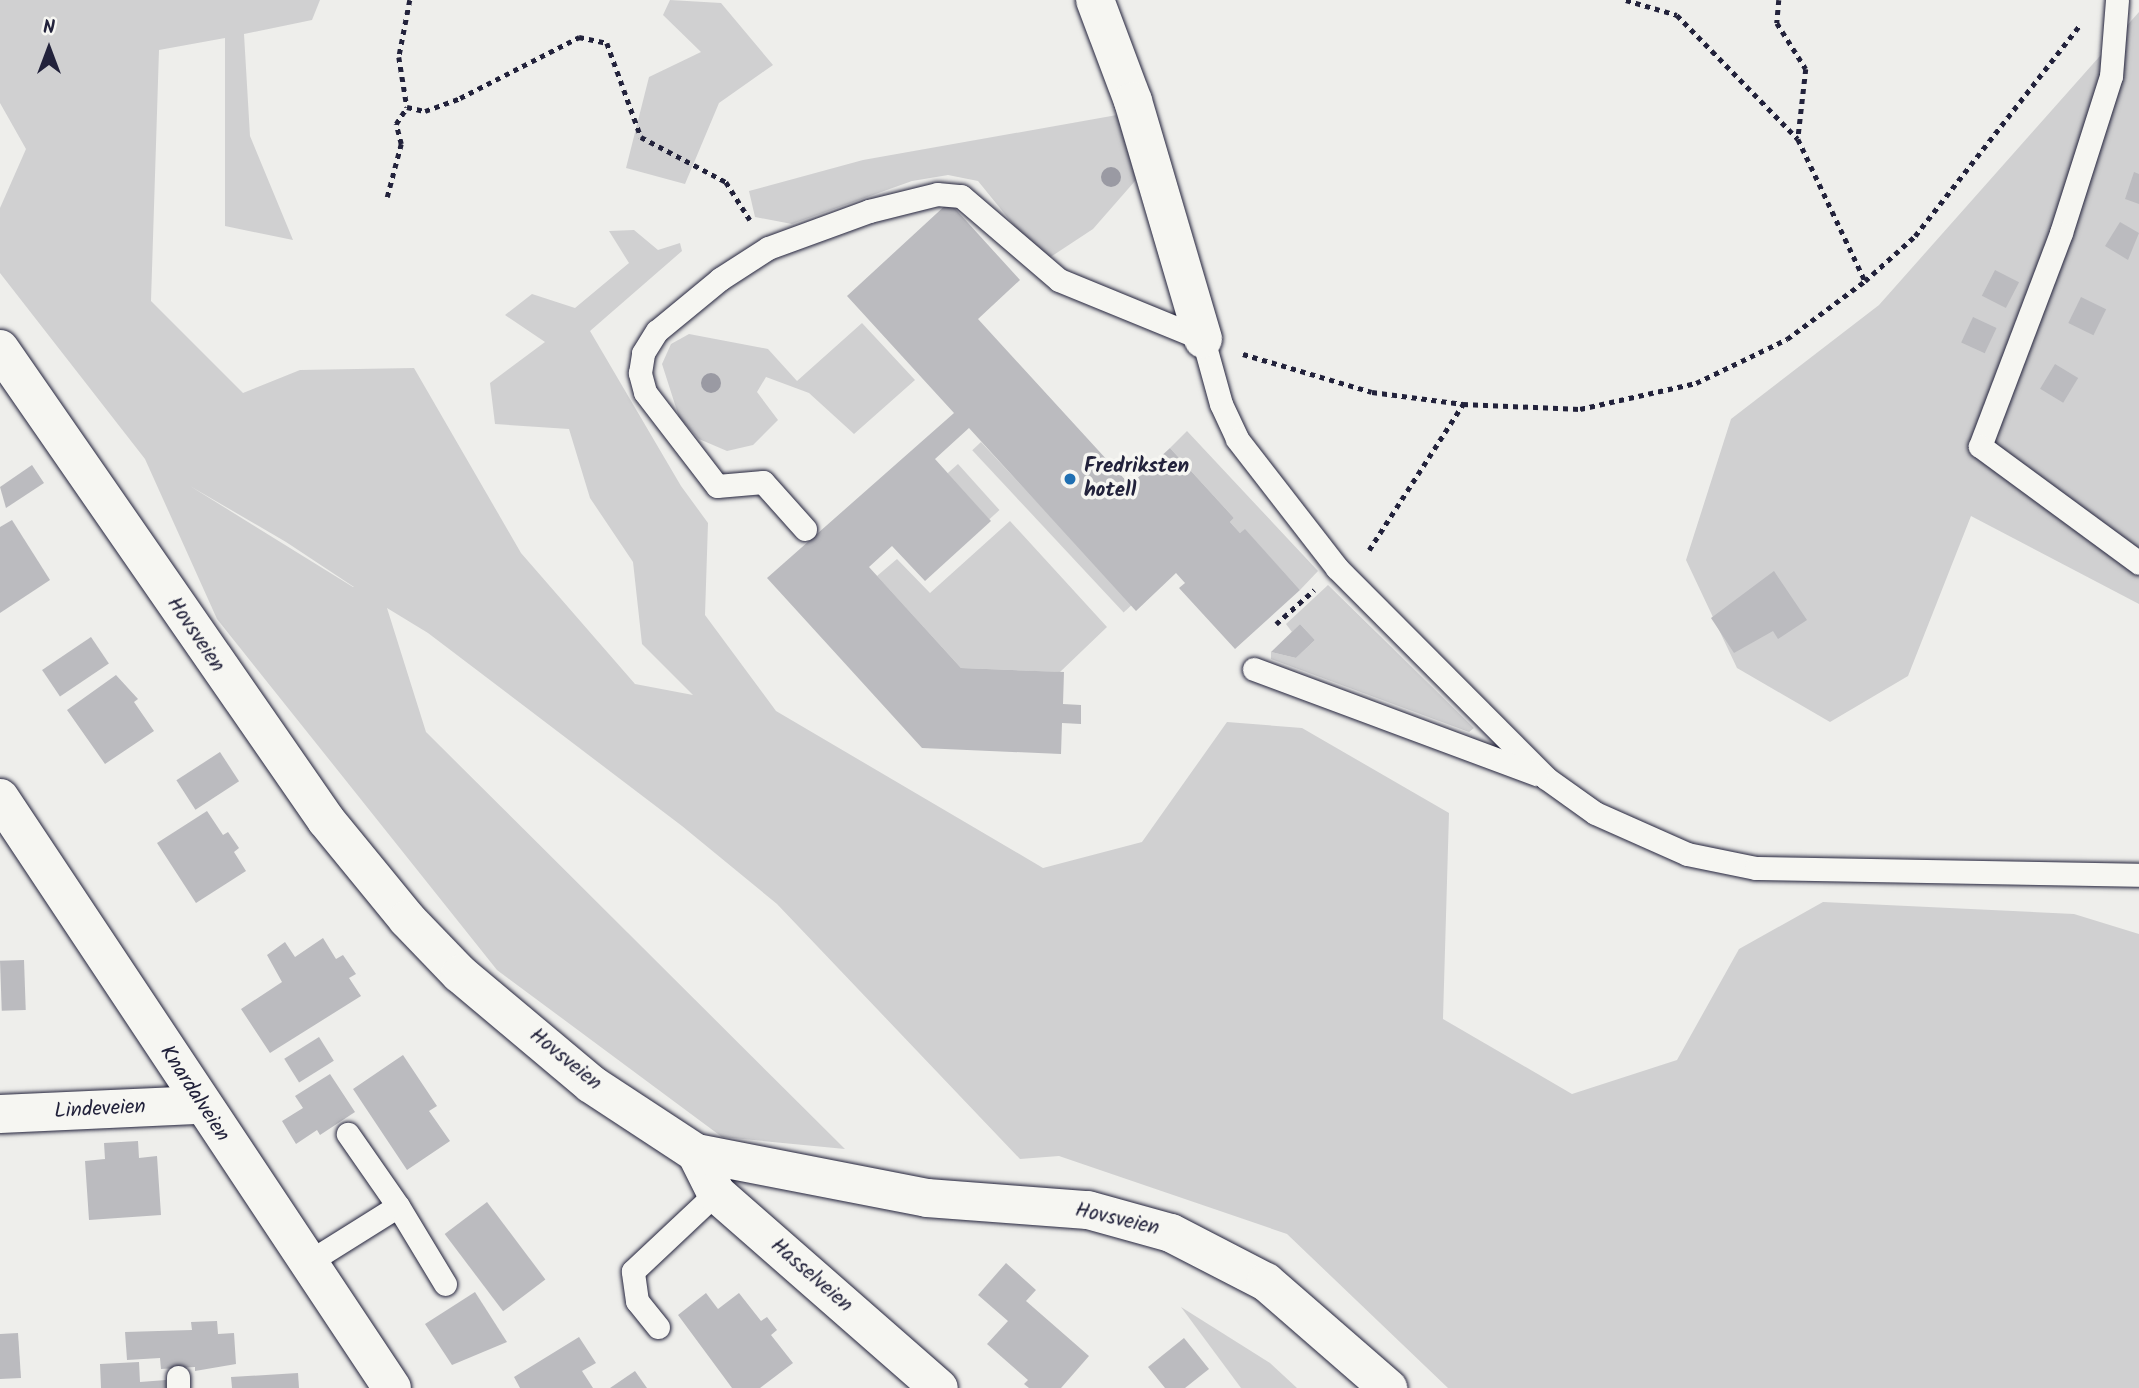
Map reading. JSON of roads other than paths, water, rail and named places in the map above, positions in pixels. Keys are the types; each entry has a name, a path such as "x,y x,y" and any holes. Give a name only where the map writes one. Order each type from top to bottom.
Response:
{"street":[{"path":"1095,0 1133,102 1203,339"},
{"name":"Hovsveien","path":"0,349 230,688 326,820 407,919 460,974 591,1084 696,1153 927,1198 1088,1210 1171,1233 1266,1282 1388,1388"},
{"name":"Knardalveien","path":"0,798 201,1105 392,1388"},
{"name":"Lindeveien","path":"0,1114 201,1105"},
{"name":"Hasselveien","path":"696,1153 716,1193 939,1388"}],"lane":[{"path":"2118,0 2111,76 2061,233 1980,446 2139,563"},
{"path":"805,529 763,482 717,486 645,392 640,373 643,353 657,331 720,279 768,248 869,211 937,194 961,196 1059,281 1203,339 1221,404 1237,439 1343,574 1546,778 1595,813 1687,854 1756,868 2139,875"},
{"path":"1254,669 1546,778"},
{"path":"348,1134 398,1206 445,1284"},
{"path":"658,1326 637,1301 633,1271 716,1193"},
{"path":"307,1263 398,1206"}],"place":[{"name":"Fredriksten hotell","path":"1070,479"}]}
